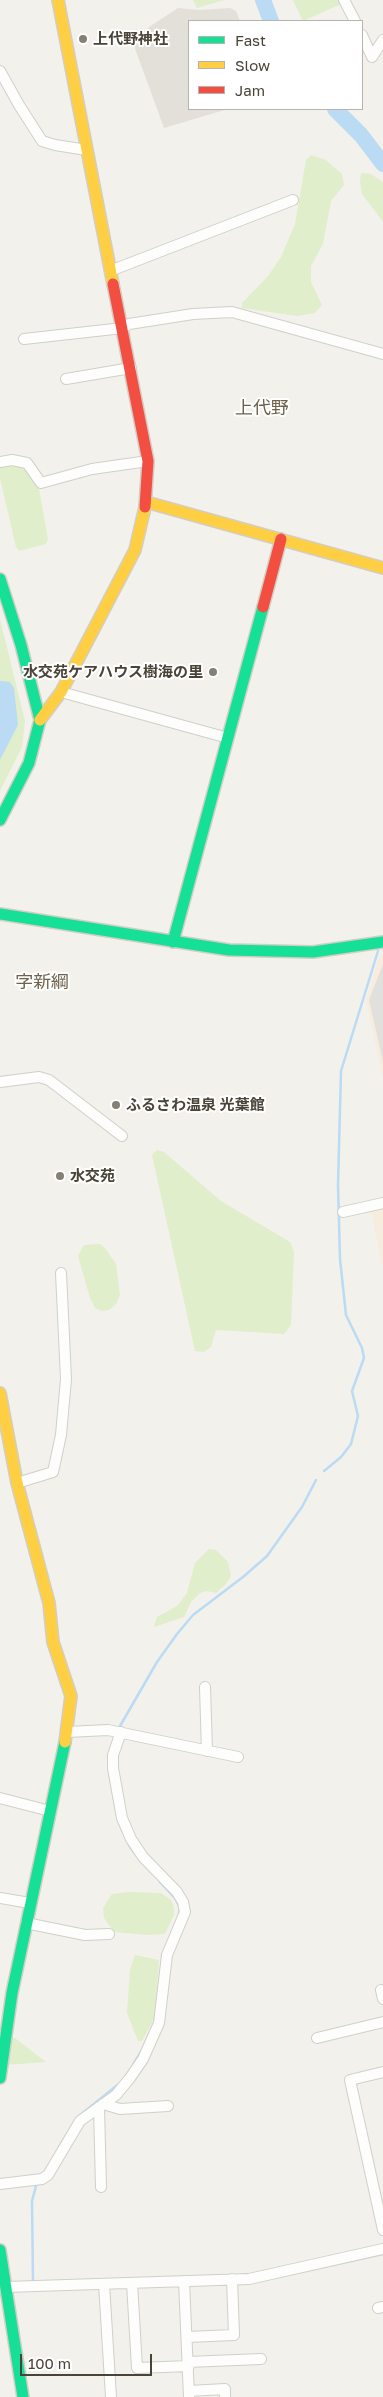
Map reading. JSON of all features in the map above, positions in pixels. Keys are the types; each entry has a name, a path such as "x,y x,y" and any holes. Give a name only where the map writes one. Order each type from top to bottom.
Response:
{"street":[{"path":"0,820 29,763 40,720 61,692 135,550 146,502 148,461 58,0"},
{"path":"344,0 354,20"},
{"path":"363,37 372,57 383,40"},
{"path":"0,71 18,105 42,141 55,146 87,150"},
{"path":"110,271 293,200"},
{"path":"24,339 123,328 129,324 193,314 232,312 383,354"},
{"path":"66,379 131,368"},
{"path":"0,462 12,460 27,463 41,483 92,469 148,461"},
{"path":"146,502 383,568"},
{"path":"174,942 281,539"},
{"path":"0,580 21,645 40,720"},
{"path":"61,692 228,738"},
{"path":"0,914 229,950 313,952 383,942"},
{"path":"0,1082 39,1077 49,1080 122,1136"},
{"path":"343,1212 383,1204"},
{"path":"17,1483 53,1472 61,1436 66,1379 61,1273"},
{"path":"0,1393 5,1449 17,1483 49,1603 54,1642 71,1696 67,1732 12,1993 0,2078"},
{"path":"205,1687 207,1752"},
{"path":"67,1732 108,1730 238,1757"},
{"path":"0,2184 42,2179 57,2162 71,2133 80,2122 116,2095 130,2078 143,2059 159,2023 167,1955 185,1912 183,1902 177,1892 143,1857 131,1839 122,1818 113,1768 113,1755 121,1732"},
{"path":"0,1798 50,1811"},
{"path":"0,1898 30,1904"},
{"path":"26,1923 85,1935 109,1934"},
{"path":"317,2038 383,2022"},
{"path":"383,2072 350,2080 383,2230"},
{"path":"101,2106 120,2109 168,2106"},
{"path":"101,2106 101,2187"},
{"path":"6,2287 132,2284 249,2278 284,2272 383,2249"},
{"path":"0,2250 23,2397"},
{"path":"187,2337 234,2335 232,2279"},
{"path":"184,2281 189,2394 225,2389 226,2397"},
{"path":"104,2284 111,2397"},
{"path":"132,2284 137,2368 260,2359"}],"shaded area":[{"path":"178,8 199,10 230,8 236,11 240,20 188,20 188,110 225,110 164,128 133,43 149,27"},
{"path":"383,954 383,1079 366,1000 380,955"},
{"path":"383,964 383,1062 369,1000"},
{"path":"383,1206 383,1268 370,1208"}],"green space":[{"path":"193,0 224,0 197,8"},
{"path":"293,0 340,0 341,4 303,20"},
{"path":"311,155 326,160 342,174 344,185 331,201 323,244 311,266 311,282 322,305 315,313 297,316 242,308 242,303 268,276 281,257 295,224 306,160"},
{"path":"361,173 371,174 383,182 383,222 362,194"},
{"path":"12,463 22,467 31,476 39,489 48,539 46,544 19,551 16,547 0,478 0,467"},
{"path":"0,619 25,721 22,747 0,791"},
{"path":"157,1150 164,1152 221,1201 290,1242 294,1252 291,1325 284,1334 216,1330 211,1347 204,1352 195,1351 152,1155"},
{"path":"100,1244 116,1264 120,1295 116,1304 109,1310 101,1311 95,1308 90,1298 78,1256 84,1245"},
{"path":"209,1549 216,1550 228,1562 231,1576 226,1584 216,1593 207,1591 200,1593 191,1602 184,1617 154,1627 157,1617 177,1606 187,1593 195,1563"},
{"path":"129,1892 161,1893 171,1900 174,1907 174,1915 165,1934 147,1935 114,1932 104,1918 103,1908 112,1894"},
{"path":"135,1955 159,1960 155,2017 142,2041 138,2041 127,2013 130,1969"},
{"path":"9,2038 15,2038 46,2062 5,2065"}],"water":[{"path":"0,681 10,682 14,688 18,725 0,760"}],"waterway":[{"path":"263,0 271,20"},
{"path":"336,110 361,135 383,164"},
{"path":"324,1471 341,1457 351,1444 358,1416 352,1391 364,1358 362,1348 346,1315 340,1259 338,1185 341,1071 378,951"},
{"path":"120,1726 157,1662 177,1634 193,1615 267,1556 302,1507 316,1480"},
{"path":"109,1772 116,1810"},
{"path":"119,1823 130,1847 139,1859"},
{"path":"160,1882 175,1898 180,1908 179,1914"},
{"path":"133,2065 142,2050"},
{"path":"79,2116 120,2083"},
{"path":"59,2147 76,2120"},
{"path":"33,2281 32,2201 36,2186"}],"traffic: fast":[{"path":"0,579 21,645 40,720 29,763 0,820"},
{"path":"173,942 263,607"},
{"path":"0,914 229,950 313,952 383,942"},
{"path":"0,2078 12,1993 65,1742"},
{"path":"0,2250 23,2397"}],"traffic: slow":[{"path":"58,0 113,284"},
{"path":"146,502 383,568"},
{"path":"40,720 61,692 135,550 145,507"},
{"path":"0,1393 17,1483 49,1603 53,1642 71,1696 65,1742"}],"traffic: jam":[{"path":"113,284 148,461 145,507"},
{"path":"263,607 281,539"}],"place":[{"name":"上代野神社","path":"83,39"},
{"name":"水交苑ケアハウス樹海の里","path":"213,672"},
{"name":"ふるさわ温泉 光葉館","path":"116,1105"},
{"name":"水交苑","path":"60,1176"}],"district":[{"name":"上代野","path":"262,408"},
{"name":"字新綱","path":"42,982"}]}
